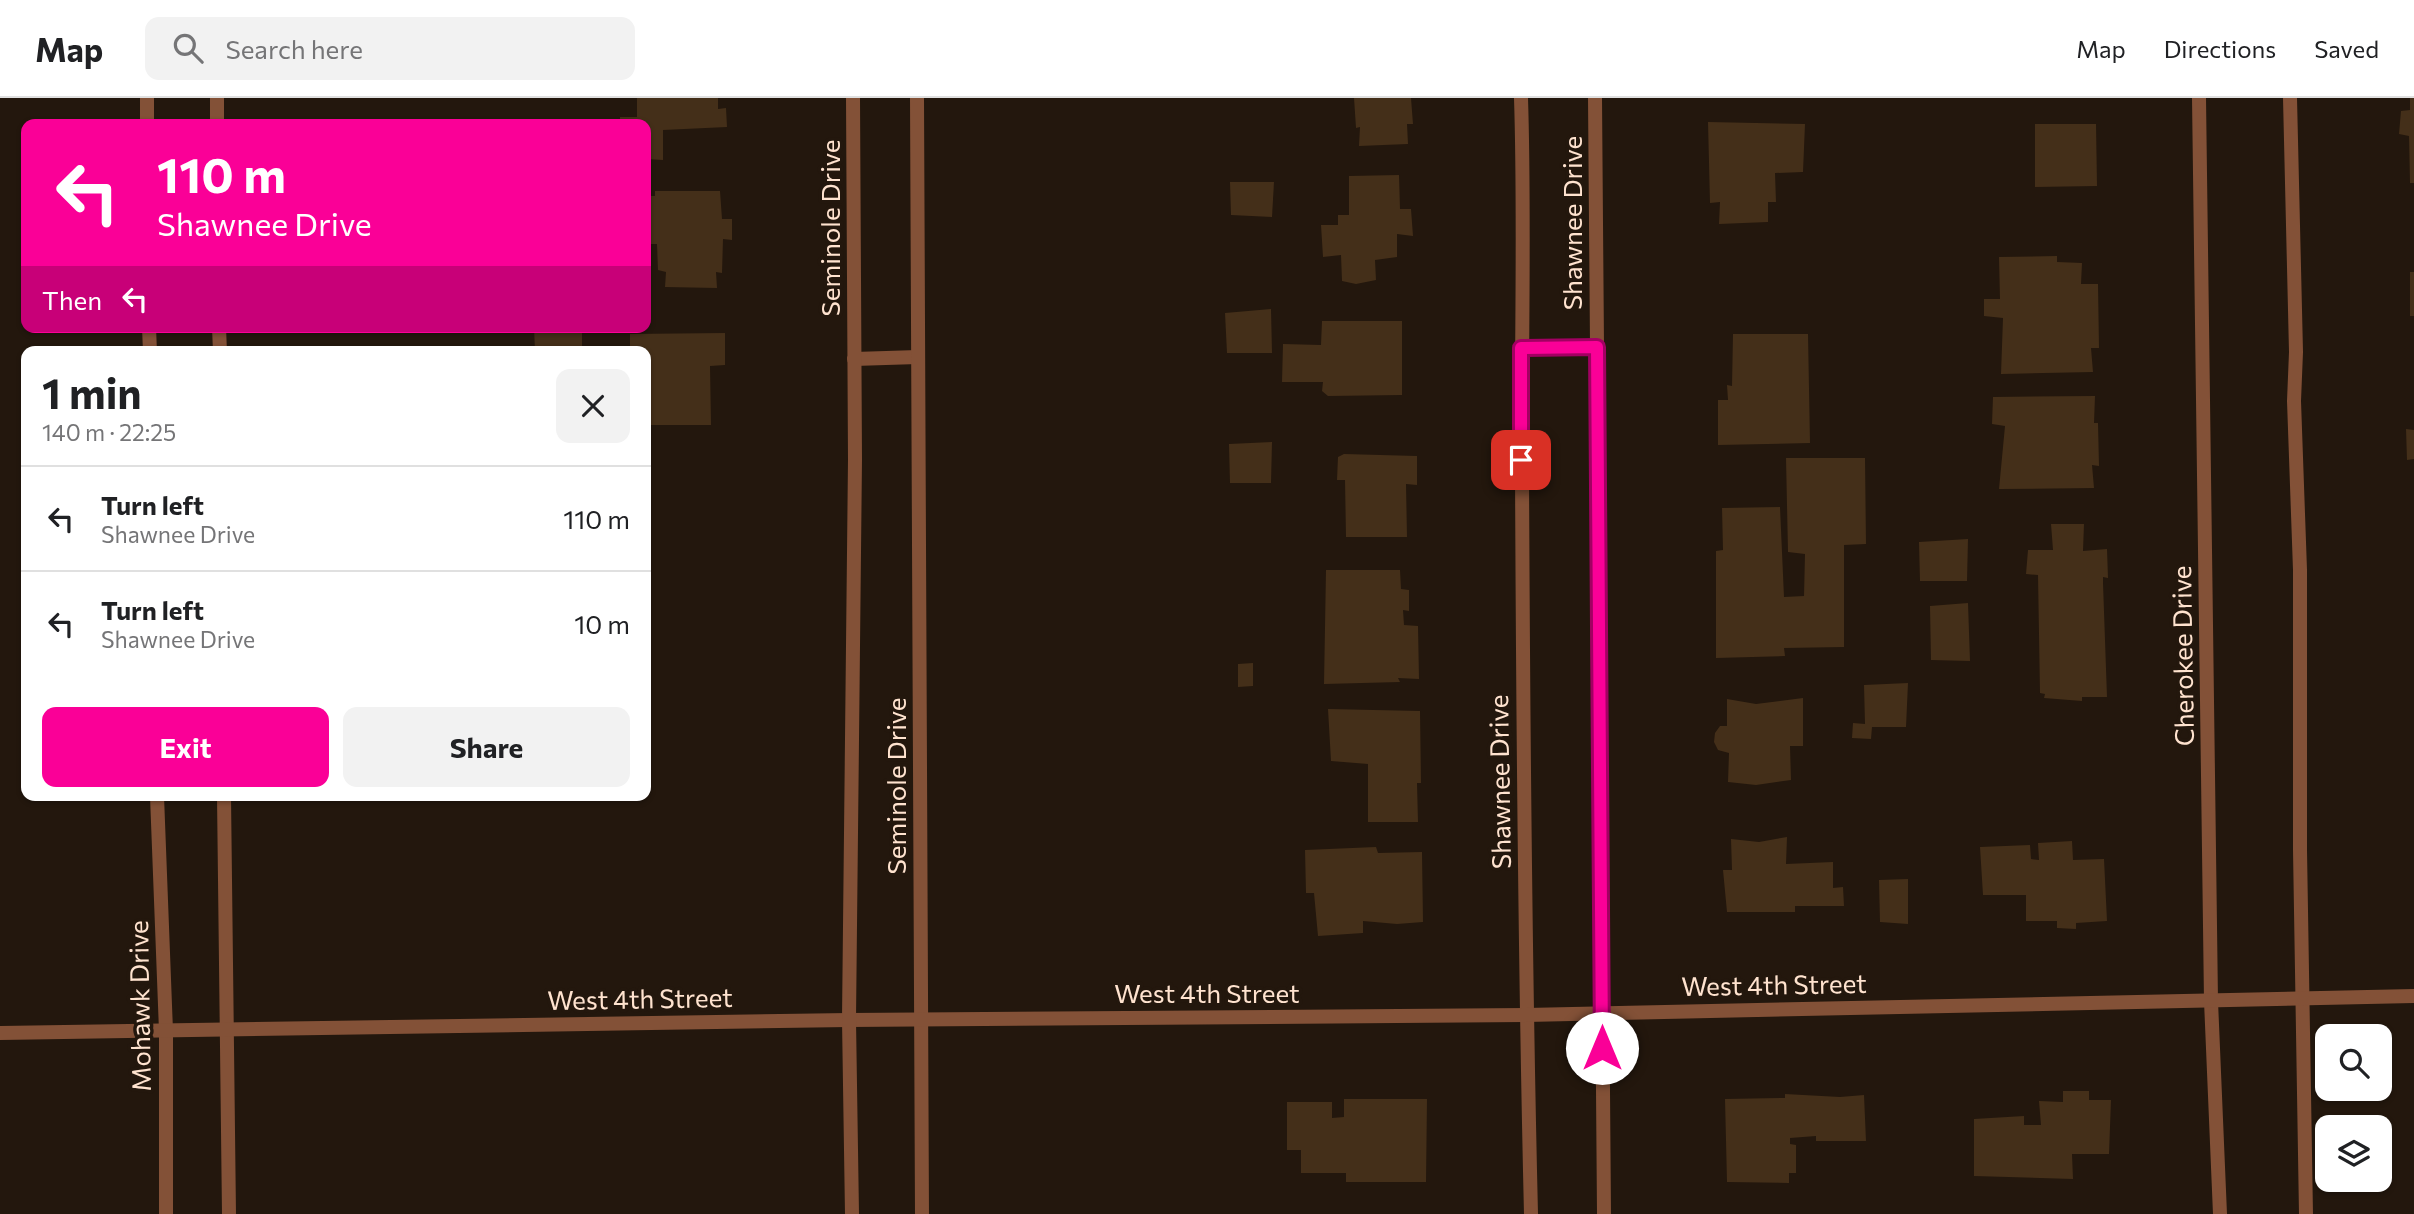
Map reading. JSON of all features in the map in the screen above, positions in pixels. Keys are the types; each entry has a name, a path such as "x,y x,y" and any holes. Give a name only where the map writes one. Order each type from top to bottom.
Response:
{"street":[{"path":"147,98 147,119"},
{"path":"217,98 217,119"},
{"name":"Seminole Drive","path":"852,1214 849,1020 854,359 853,98"},
{"name":"Seminole Drive","path":"917,98 922,1214"},
{"name":"Shawnee Drive","path":"1521,98 1524,185 1521,348 1526,1014 1531,1214"},
{"name":"Shawnee Drive","path":"1595,98 1604,1214"},
{"name":"Cherokee Drive","path":"2199,98 2211,1001 2220,1214"},
{"path":"2290,98 2296,352 2294,401 2300,570 2306,1214"},
{"name":"Shawnee Drive","path":"1521,348 1597,347"},
{"path":"854,359 918,357"},
{"name":"Mohawk Drive","path":"157,801 166,1031 166,1214"},
{"path":"224,801 229,1214"},
{"name":"West 4th Street","path":"0,1033 920,1019 1526,1014 2414,996"}],"building":[{"path":"637,98 718,98 718,109 726,108 727,127 663,130 663,160 651,159 651,119 620,119 637,117"},
{"path":"1354,98 1411,98 1413,124 1407,124 1408,144 1359,146 1360,127 1356,128"},
{"path":"2410,98 2414,98 2414,183 2410,183 2409,136 2399,134 2401,111 2410,110"},
{"path":"1708,122 1805,124 1803,172 1775,173 1776,202 1768,202 1768,222 1719,224 1720,202 1710,203"},
{"path":"2035,124 2096,124 2097,186 2035,187"},
{"path":"1399,175 1400,209 1411,209 1413,236 1397,234 1397,257 1375,260 1376,280 1356,284 1342,281 1341,255 1323,257 1321,225 1338,225 1338,215 1349,215 1349,176"},
{"path":"1230,182 1274,182 1272,217 1231,215"},
{"path":"655,191 720,191 722,219 732,219 732,240 723,239 722,273 716,272 717,288 665,287 666,272 658,270 657,244 651,244 651,196 655,196"},
{"path":"2057,256 2057,262 2082,263 2081,284 2098,284 2099,348 2091,348 2093,372 2001,374 2003,318 1984,316 1984,299 2000,299 1999,257"},
{"path":"2410,272 2414,272 2414,316 2410,316"},
{"path":"1271,309 1272,353 1227,353 1225,313"},
{"path":"1322,321 1402,321 1402,395 1328,396 1322,391 1323,382 1282,382 1283,344 1321,345"},
{"path":"534,333 582,333 582,346 535,346"},
{"path":"725,333 725,365 710,366 711,425 651,425 651,346 630,346 630,334"},
{"path":"1733,334 1808,334 1810,443 1718,445 1718,400 1728,400 1727,385 1732,386"},
{"path":"2095,396 2094,423 2098,423 2099,466 2092,465 2094,488 1999,489 2005,426 1992,424 1993,397"},
{"path":"2406,429 2414,430 2414,459 2407,460"},
{"path":"1272,442 1271,483 1230,483 1229,444"},
{"path":"1344,454 1417,456 1417,485 1406,484 1407,537 1346,537 1345,480 1337,480 1338,457"},
{"path":"1786,458 1865,458 1866,544 1844,545 1844,647 1784,648 1785,656 1716,658 1716,551 1723,550 1722,508 1780,507 1784,597 1804,596 1805,554 1788,552"},
{"path":"2051,524 2084,524 2083,551 2107,549 2108,578 2103,577 2103,583 2107,697 2082,697 2082,701 2044,698 2045,694 2040,693 2038,575 2026,574 2028,550 2053,550"},
{"path":"1968,539 1967,581 1920,581 1919,542"},
{"path":"1326,570 1400,570 1401,589 1409,590 1409,611 1403,610 1404,625 1418,626 1419,679 1398,678 1400,682 1324,684"},
{"path":"1968,603 1970,661 1931,660 1930,606"},
{"path":"1253,663 1253,686 1238,687 1238,664"},
{"path":"1908,683 1906,727 1872,727 1871,739 1852,738 1853,723 1865,724 1864,685"},
{"path":"1803,698 1803,746 1790,746 1791,780 1756,785 1728,782 1729,753 1718,750 1714,742 1715,733 1720,726 1727,726 1727,699 1756,704"},
{"path":"1328,709 1420,711 1421,783 1417,783 1418,822 1368,822 1368,764 1331,761"},
{"path":"1787,837 1786,864 1833,862 1833,888 1843,887 1844,906 1795,906 1795,912 1727,912 1723,870 1732,870 1731,839 1759,842"},
{"path":"2072,841 2073,860 2104,859 2107,921 2076,923 2076,929 2057,928 2057,921 2026,921 2026,895 1983,895 1980,847 2030,845 2031,859 2039,860 2038,843"},
{"path":"1376,847 1378,853 1422,852 1423,922 1397,924 1363,921 1363,933 1318,936 1314,893 1306,893 1305,850"},
{"path":"1908,879 1908,924 1880,922 1879,880"},
{"path":"2063,1091 2089,1091 2089,1100 2111,1100 2109,1154 2072,1154 2073,1179 1974,1176 1974,1119 2024,1116 2024,1125 2041,1125 2039,1101 2063,1102"},
{"path":"1785,1094 1840,1097 1864,1095 1866,1141 1816,1141 1816,1136 1790,1138 1790,1144 1796,1145 1796,1173 1789,1173 1789,1183 1727,1182 1725,1099 1785,1098"},
{"path":"1344,1099 1427,1099 1426,1182 1346,1182 1346,1173 1301,1173 1301,1150 1287,1150 1287,1102 1332,1102 1332,1118 1344,1117"}],"route":[{"path":"1521,460 1521,348 1597,347 1602,1048"}]}
